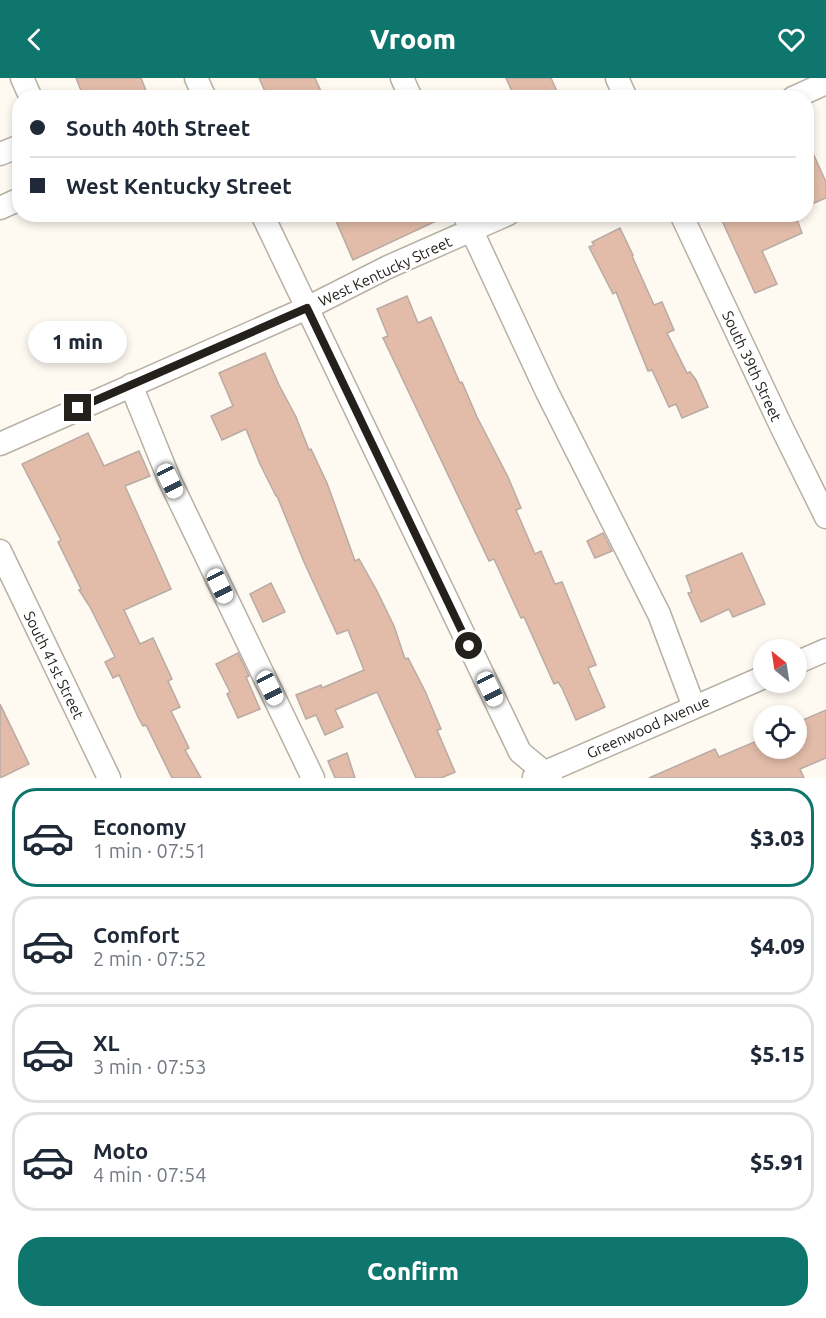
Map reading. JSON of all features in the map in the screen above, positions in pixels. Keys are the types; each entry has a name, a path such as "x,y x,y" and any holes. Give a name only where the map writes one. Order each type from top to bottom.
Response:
{"street":[{"path":"811,90 826,83"},
{"path":"266,222 520,752 542,776"},
{"path":"468,222 547,392 659,614 694,707"},
{"name":"West Kentucky Street","path":"0,444 307,308 388,267 468,222"},
{"name":"South 39th Street","path":"685,222 826,517"},
{"path":"131,385 170,481 313,778"},
{"name":"South 41st Street","path":"0,551 109,778"},
{"path":"807,658 826,650"},
{"name":"Greenwood Avenue","path":"542,776 753,682"}],"building":[{"path":"76,78 141,78 146,90 81,90"},
{"path":"259,78 315,78 320,90 264,90"},
{"path":"506,78 551,78 556,90 511,90"},
{"path":"814,155 826,182 826,198 814,203"},
{"path":"336,222 434,222 353,260"},
{"path":"723,222 798,222 802,233 762,251 777,284 755,293"},
{"path":"620,228 654,305 662,302 674,330 667,333 687,373 690,372 696,380 708,407 682,418 676,404 669,407 652,370 648,371 616,292 613,294 589,247 594,245 592,242"},
{"path":"407,296 418,323 431,317 460,383 462,382 508,477 521,508 516,510 535,554 541,551 555,584 562,582 596,665 588,668 605,707 576,720 562,688 558,682 554,684 524,617 521,618 494,559 489,561 383,338 388,336 377,309"},
{"path":"265,353 309,450 311,449 327,483 355,561 359,559 377,591 394,626 405,659 408,658 425,691 441,729 437,730 455,772 441,778 416,778 377,692 335,710 343,727 325,735 316,715 306,719 296,695 321,685 322,688 364,670 348,630 337,634 246,429 222,440 211,416 233,406 219,373"},
{"path":"88,433 104,466 139,451 150,476 125,486 171,589 124,610 140,644 153,638 172,679 168,681 180,707 171,711 189,748 185,750 201,778 172,778 146,725 143,726 138,717 119,675 113,678 105,662 115,657 79,590 81,589 58,542 61,540 22,464"},
{"path":"603,533 612,551 595,558 587,541"},
{"path":"742,553 765,604 733,617 729,609 701,622 688,593 692,592 686,576"},
{"path":"271,583 285,612 263,622 250,594"},
{"path":"238,653 249,676 246,677 260,709 238,718 227,694 230,692 216,664"},
{"path":"0,704 29,764 0,778"},
{"path":"826,710 826,758 800,769 804,778 649,778 715,749 719,757 753,743 753,759 807,759 807,718"},
{"path":"347,753 355,778 335,778 328,761"}],"route":[{"path":"78,408 307,308 469,646"}]}
